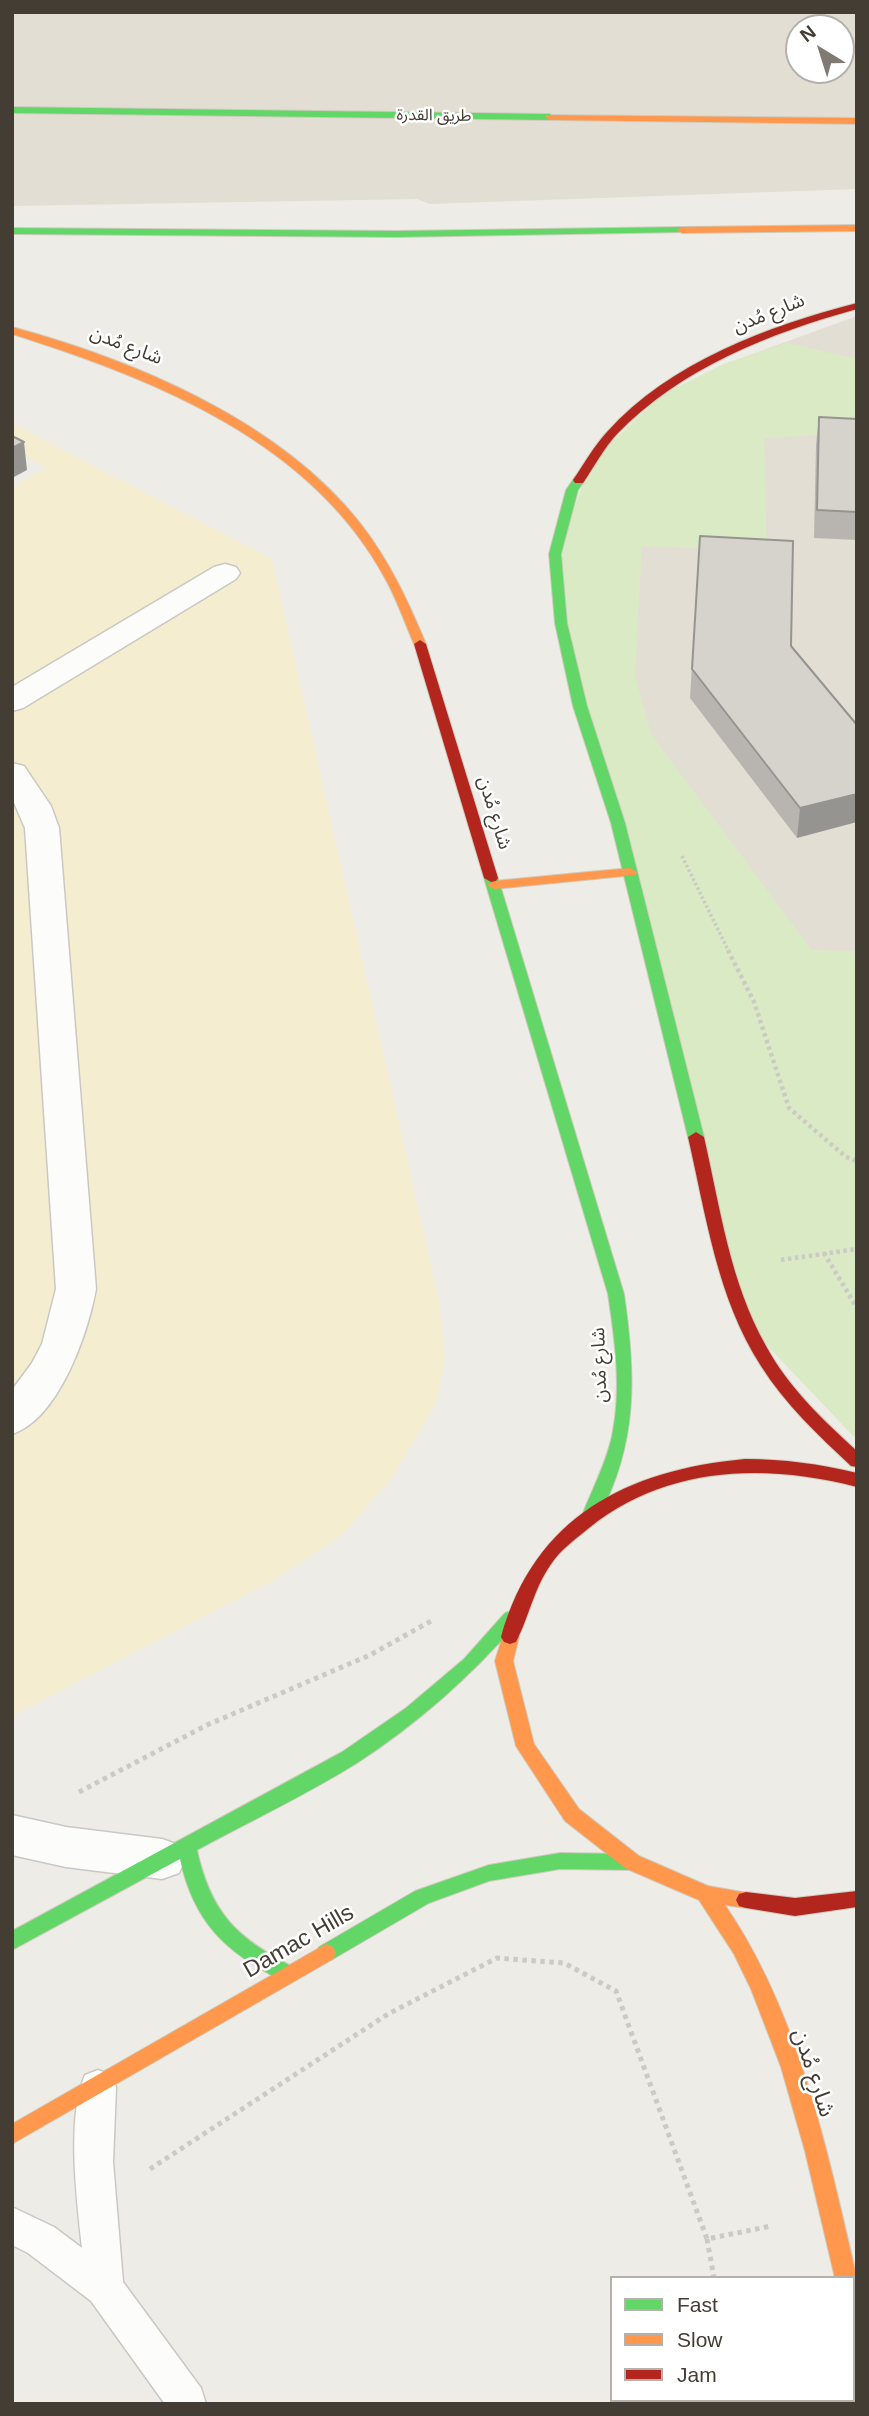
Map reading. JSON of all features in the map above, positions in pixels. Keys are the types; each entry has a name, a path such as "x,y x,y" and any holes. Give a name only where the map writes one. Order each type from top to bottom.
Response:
{"street":[{"name":"طريق القدرة","path":"12,110 857,121"},
{"path":"12,231 397,234 857,229"},
{"path":"370,250 635,233"},
{"name":"شارع مُدن","path":"857,306 821,315 746,344 671,384 612,433 572,491 555,554 561,623 580,706 618,823 732,1285 749,1331 776,1376 813,1421 857,1461"},
{"name":"شارع مُدن","path":"12,330 113,362 203,403 281,453 316,482 346,513 373,546 395,581 412,619 616,1294 623,1340 624,1386 620,1435 592,1513"},
{"path":"12,701 225,573"},
{"path":"12,773 34,806 42,828 76,1289 64,1344 51,1371 12,1418"},
{"path":"494,885 630,872"},
{"path":"12,1941 349,1758 413,1713 470,1664 517,1611 546,1557 592,1513 644,1486 703,1469 765,1464 829,1471 857,1480"},
{"path":"517,1611 504,1661 525,1746 572,1815 632,1862 706,1894 795,1907 857,1899"},
{"path":"12,1835 66,1847 174,1853"},
{"path":"174,1853 190,1875 201,1905 219,1930 239,1949 262,1964 288,1974"},
{"name":"Damac Hills","path":"12,2135 422,1897 489,1873 559,1861 632,1862"},
{"name":"شارع مُدن","path":"706,1894 745,1955 772,2018 797,2092 832,2214 846,2276"}],"lane":[{"path":"98,2087 93,2125 96,2203 105,2288"},
{"path":"12,2225 41,2240 105,2288 187,2402"}],"path":[{"path":"618,823 672,836 754,1003 789,1108 846,1157 857,1161"},
{"path":"722,1241 774,1235 780,1260 857,1249"},
{"path":"824,1253 857,1308"},
{"path":"73,1795 207,1725 370,1655 439,1616"},
{"path":"96,2203 388,2014 497,1958 564,1963 617,1991 707,2239 714,2276"},
{"path":"707,2239 832,2214"}],"shaded area":[{"path":"12,12 857,12 857,189 430,204 417,199 12,206"},
{"path":"857,316 857,1435 580,624 744,357"}],"green space":[{"path":"787,343 857,359 857,433 764,438 767,551 642,546 635,675 651,734 812,950 857,951 857,1440 740,1317 553,569 590,463 661,395 726,363"}],"sand":[{"path":"12,423 272,559 439,1301 445,1358 437,1401 392,1478 342,1535 272,1581 12,1716 12,487 46,468 12,450"}],"building":[{"path":"819,417 857,419 857,512 817,510"},
{"path":"12,436 24,442 12,448"},
{"path":"700,536 793,541 791,646 857,725 857,794 800,808 692,669"}],"traffic: fast":[{"path":"12,110 550,117"},
{"path":"12,231 397,234 682,230"},
{"path":"579,480 572,490 555,554 561,623 580,706 618,823 696,1137"},
{"path":"491,878 616,1294 625,1401 620,1436 592,1513"},
{"path":"12,1941 349,1758 413,1713 470,1664 511,1618"},
{"path":"187,1846 199,1891 218,1925 247,1951 288,1974"},
{"path":"326,1953 422,1897 489,1873 560,1861 632,1862"}],"traffic: slow":[{"path":"550,117 857,121"},
{"path":"682,230 857,228"},
{"path":"12,330 140,375 201,403 258,437 310,477 355,524 392,580 420,644"},
{"path":"494,885 630,872"},
{"path":"510,1637 504,1661 525,1746 572,1815 632,1862 706,1894 746,1900"},
{"path":"706,1894 729,1927 760,1986 792,2067 846,2276"},
{"path":"12,2135 326,1953"},
{"path":"855,2316 857,2324"}],"traffic: jam":[{"path":"579,480 613,432 665,388 695,369 758,338 857,306"},
{"path":"420,644 491,878"},
{"path":"696,1137 728,1272 746,1324 768,1364 791,1394 857,1461"},
{"path":"510,1637 524,1596 548,1555 600,1509 633,1491 706,1469 745,1465 821,1471 857,1480"},
{"path":"746,1900 795,1907 857,1899"}]}
